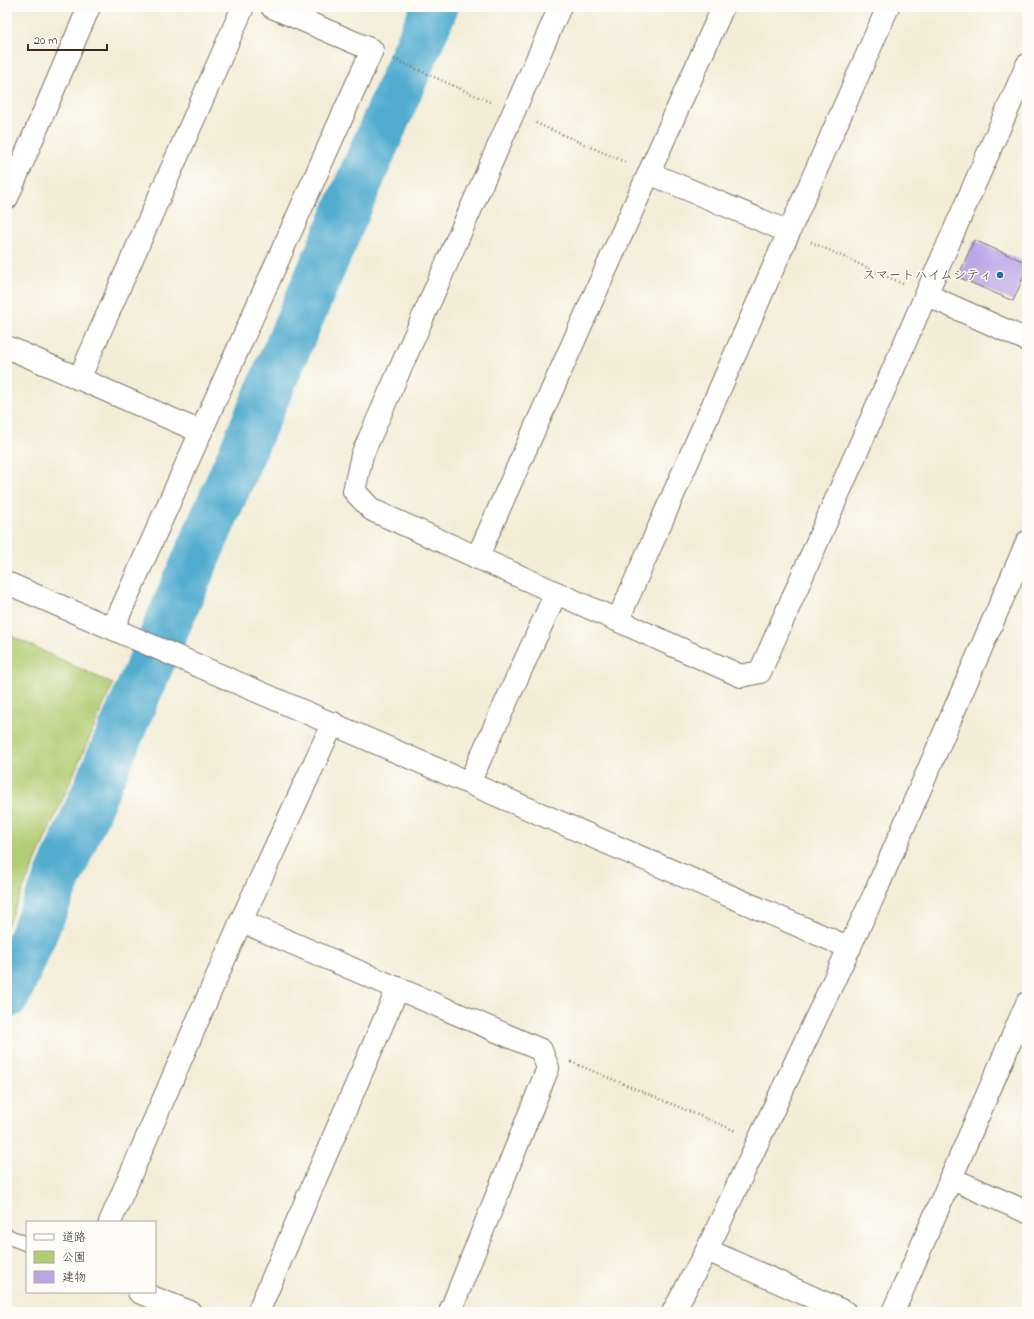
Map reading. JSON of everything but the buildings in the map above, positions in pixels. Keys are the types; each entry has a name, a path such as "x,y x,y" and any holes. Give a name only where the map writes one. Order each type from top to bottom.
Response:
{"street":[{"path":"7,198 89,7"},
{"path":"79,379 243,7"},
{"path":"113,628 372,50 272,7"},
{"path":"560,7 362,455 354,490 372,510 741,676 760,672 1027,65"},
{"path":"477,558 723,7"},
{"path":"618,620 888,7"},
{"path":"649,173 789,232"},
{"path":"927,295 1027,340"},
{"path":"7,348 201,432"},
{"path":"673,1312 707,1250 850,948 1027,542"},
{"path":"7,583 850,948"},
{"path":"469,783 556,593"},
{"path":"110,1221 242,922 333,724"},
{"path":"242,922 541,1050 548,1068 450,1312"},
{"path":"258,1312 398,988"},
{"path":"893,1312 1027,1003"},
{"path":"950,1178 1027,1212"},
{"path":"707,1250 845,1312"},
{"path":"142,1293 190,1312"}],"lane":[{"path":"7,1236 26,1244"}],"path":[{"path":"789,232 927,295"},
{"path":"545,1060 575,1062 758,1141"}],"green space":[{"path":"7,634 113,684 7,926"}],"waterway":[{"path":"7,995 435,7"}],"place":[{"name":"スマートハイムシティ","path":"1000,275"}]}
